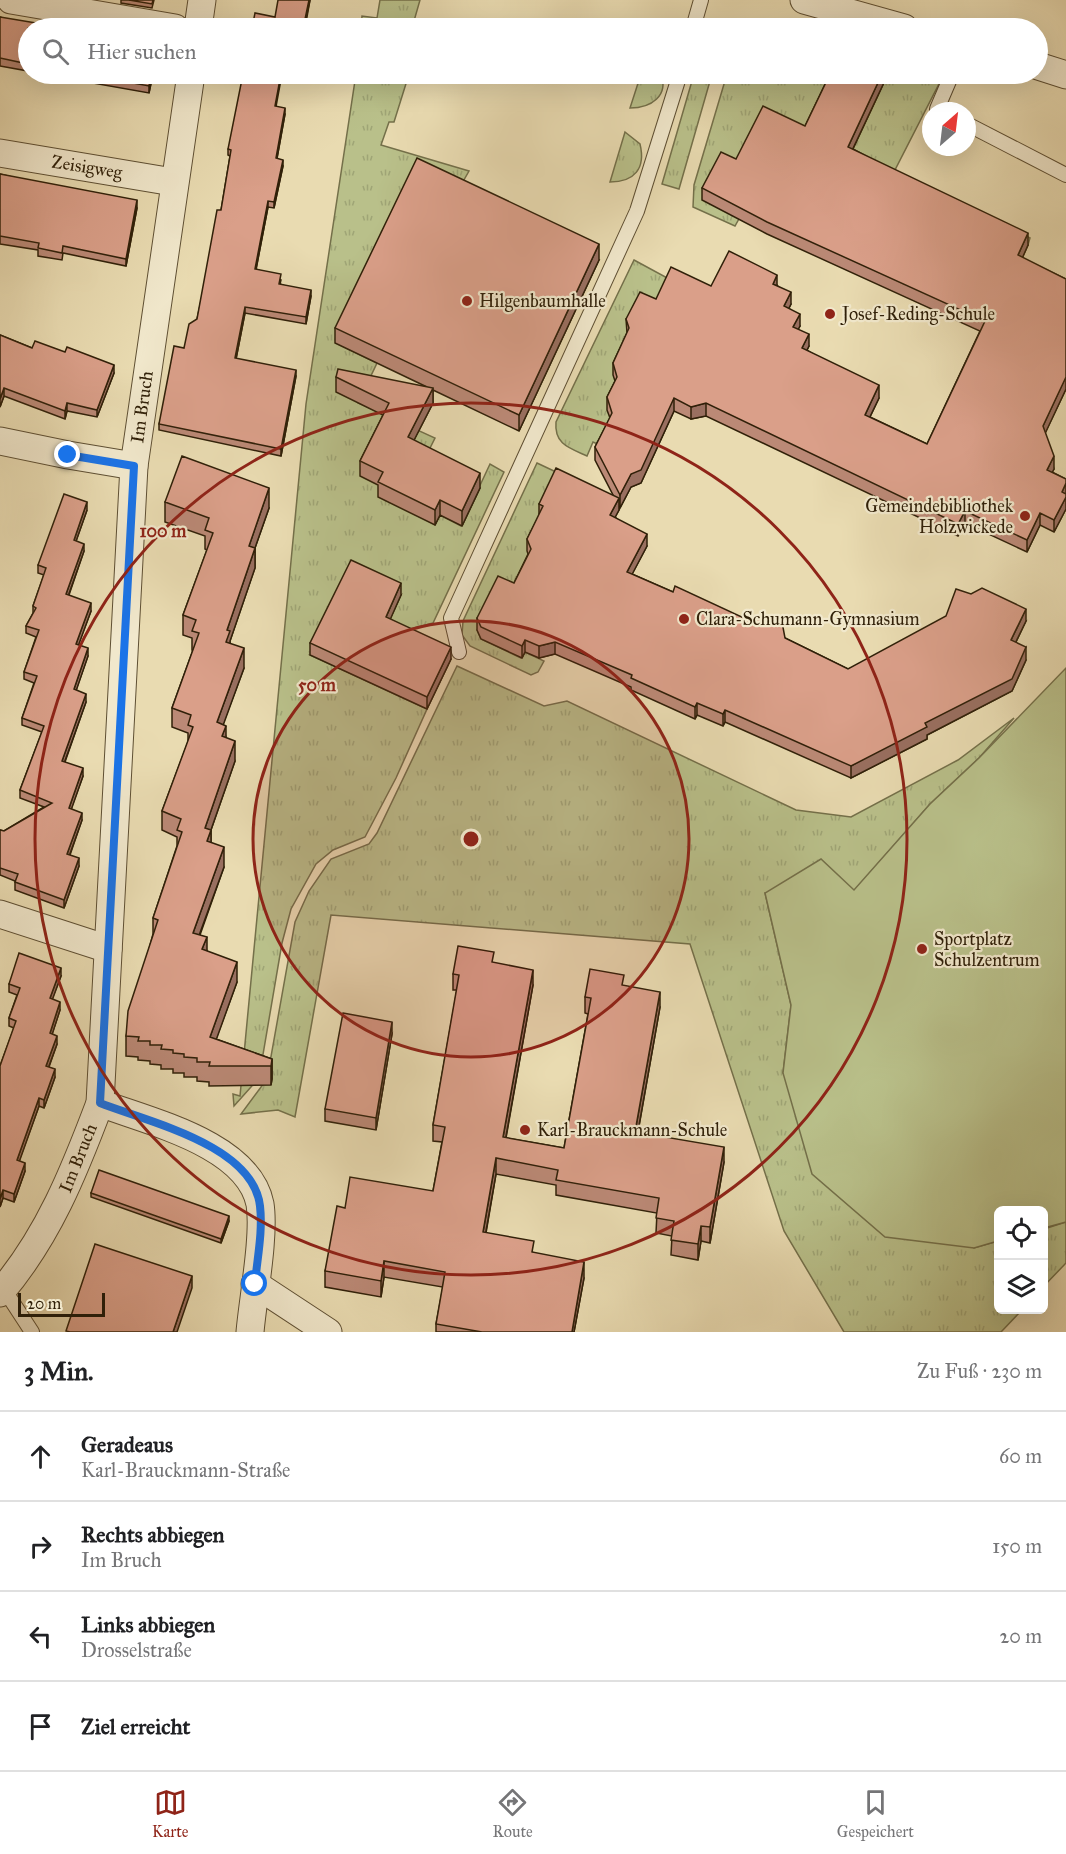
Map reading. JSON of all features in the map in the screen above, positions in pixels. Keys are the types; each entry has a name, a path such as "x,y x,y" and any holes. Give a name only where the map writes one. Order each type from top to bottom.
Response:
{"street":[{"path":"11,0 116,18"},
{"path":"199,18 202,0"},
{"path":"804,0 868,18"},
{"path":"1048,69 1066,75"},
{"name":"Im Bruch","path":"2,1291 22,1268 44,1233 74,1172 100,1103 134,466 173,182 189,84"},
{"name":"Zeisigweg","path":"0,153 173,182"},
{"path":"0,441 134,466"},
{"path":"0,914 108,949"},
{"path":"100,1103 210,1145 235,1161 251,1180 260,1203 260,1227 250,1332"},
{"path":"255,1284 328,1332"}],"lane":[{"path":"696,18 701,0"},
{"path":"459,652 451,618 637,211 677,84"},
{"path":"940,102 948,84"},
{"path":"976,129 1066,175"},
{"path":"2,1291 32,1332"}],"green space":[{"path":"380,0 420,0 415,18 377,18"},
{"path":"354,84 406,84 394,122 389,122 381,145 469,171 457,192 336,343 377,363 358,403 435,438 424,460 383,488 435,525 440,515 461,526 490,464 504,472 433,623 310,655 427,709 396,778 365,837 333,850 316,864 291,909 282,943 259,1078 234,1106 233,1094 240,1096 306,404"},
{"path":"638,84 663,84 660,94 651,103 630,108"},
{"path":"691,84 709,84 679,189 662,184"},
{"path":"724,84 939,84 930,102 922,102 922,117 894,172 1030,238 1028,245 763,119 740,217 735,226 693,207 694,185"},
{"path":"625,132 640,144 639,167 632,177 610,182"},
{"path":"634,260 671,280 629,340 615,382 615,420 602,446 593,442 587,456 569,448 560,440 557,435 556,422"},
{"path":"537,463 588,487 531,561 517,589 477,630 481,639 521,658 525,652 544,661 538,672 531,675 470,646 462,635 463,621"},
{"path":"457,666 544,706 567,701 796,810 851,817 958,760 1014,718 979,758 930,804 854,891 765,893 791,1005 783,1073 974,1248 994,1242 994,1314 1018,1314 1001,1332 844,1332 784,1231 690,944 331,915 295,1117 278,1110 241,1114 267,1079 295,922 309,891 331,859 369,844 377,833"},
{"name":"Sportplatz Schulzentrum","path":"1066,668 1066,1222 1048,1227 1048,1206 994,1206 994,1242 974,1248 885,1237 812,1174 783,1073 791,1005 765,893 821,859 854,890 930,804 979,758"},
{"path":"1066,1222 1066,1263 1048,1282 1048,1260 1048,1228"}],"building":[{"path":"129,0 153,0 152,4"},
{"path":"278,0 309,0 305,18 254,18 255,13 275,17"},
{"path":"0,17 18,20 18,62 0,58"},
{"path":"241,84 279,84 275,106 285,108 276,158 283,160 274,202 268,201 255,269 281,274 279,284 311,290 306,317 245,307 235,358 296,370 281,449 159,424 174,346 184,348 189,324 197,319 217,210 221,210 231,150 228,149"},
{"path":"825,84 877,84 848,147 1028,233 1018,255 1066,279 1066,377 1043,426 1054,456 1047,470 1066,479 1062,492 1066,494 1066,497 1054,520 1040,513 1027,540 965,511 958,524 706,403 691,407 674,398 641,470 631,474 620,495 595,447 612,413 607,397 617,377 613,363 629,328 626,319 640,292 656,299 671,267 711,286 729,251 777,275 773,284 791,292 784,306 800,314 793,327 809,334 802,348 879,385 865,415 927,444 985,321 767,222 702,188 721,152 736,159 763,106 805,126"},
{"name":"Hilgenbaumhalle","path":"417,158 599,244 519,415 335,328"},
{"path":"0,174 137,200 126,259 63,246 62,253 38,248 39,243 0,236"},
{"path":"0,335 32,348 35,341 65,352 67,347 114,365 97,410 67,403 65,411 4,388 0,399"},
{"path":"338,369 433,388 408,437 480,473 462,511 440,500 435,510 378,482 383,472 360,461 389,403 336,377"},
{"path":"182,456 269,488 249,546 255,548 227,630 230,631 226,642 244,648 217,722 226,726 222,736 235,741 205,828 211,830 207,841 224,847 193,933 207,937 202,949 237,962 210,1037 272,1059 271,1066 209,1066 210,1062 197,1062 197,1058 184,1057 184,1054 173,1053 173,1050 161,1049 162,1045 150,1045 150,1041 138,1041 139,1037 126,1036 128,1011 158,920 153,918 182,832 177,830 181,819 162,811 193,727 188,725 191,715 172,708 199,633 192,631 196,620 183,615 213,533 205,530 209,518 165,502"},
{"path":"556,468 619,498 610,515 647,534 627,572 673,592 675,586 748,620 764,614 782,622 785,638 848,669 946,616 956,589 971,594 982,588 1026,609 1011,640 1026,647 1012,679 925,723 927,727 851,766 725,710 723,714 697,703 695,707 631,678 632,675 555,642 539,646 525,640 522,646 481,627 477,618 498,576 514,583 531,549 527,539 543,506 539,504"},
{"path":"64,494 87,502 74,540 84,544 66,594 91,603 76,644 88,648 74,689 86,694 62,761 83,768 69,808 82,813 67,854 79,858 64,900 15,882 18,874 0,868 0,830 4,831 52,803 20,790 44,726 22,718 37,676 24,672 39,630 26,626 36,608 33,606 46,568 38,565"},
{"path":"351,560 401,583 386,617 451,647 427,697 310,643"},
{"path":"458,946 494,952 492,962 533,970 503,1137 564,1148 591,998 585,997 590,969 624,975 622,985 660,992 635,1132 724,1147 710,1227 701,1226 698,1244 671,1240 674,1221 656,1218 659,1198 556,1180 558,1170 496,1158 483,1232 534,1241 532,1252 584,1262 572,1332 482,1332 436,1324 445,1272 384,1261 381,1281 325,1271 337,1206 345,1208 350,1177 433,1191 445,1127 433,1125 459,975 453,974"},
{"path":"19,953 61,968 50,998 60,1002 50,1033 57,1036 46,1066 55,1069 44,1100 39,1098 17,1160 25,1163 14,1194 3,1190 0,1199 0,1066 16,1021 9,1018 20,988 9,984"},
{"path":"343,1013 392,1022 376,1118 325,1109"},
{"path":"99,1170 229,1216 221,1239 91,1193"},
{"path":"95,1244 192,1276 173,1332 66,1331"}],"place":[{"name":"Hilgenbaumhalle","path":"467,301"},
{"name":"Josef-Reding-Schule","path":"830,314"},
{"name":"Gemeindebibliothek Holzwickede","path":"1025,516"},
{"name":"Clara-Schumann-Gymnasium","path":"684,619"},
{"name":"Sportplatz Schulzentrum","path":"922,949"},
{"name":"Karl-Brauckmann-Schule","path":"525,1130"}],"route":[{"path":"68,455 134,466 100,1103 210,1145 235,1161 251,1180 260,1203 255,1284"}]}
